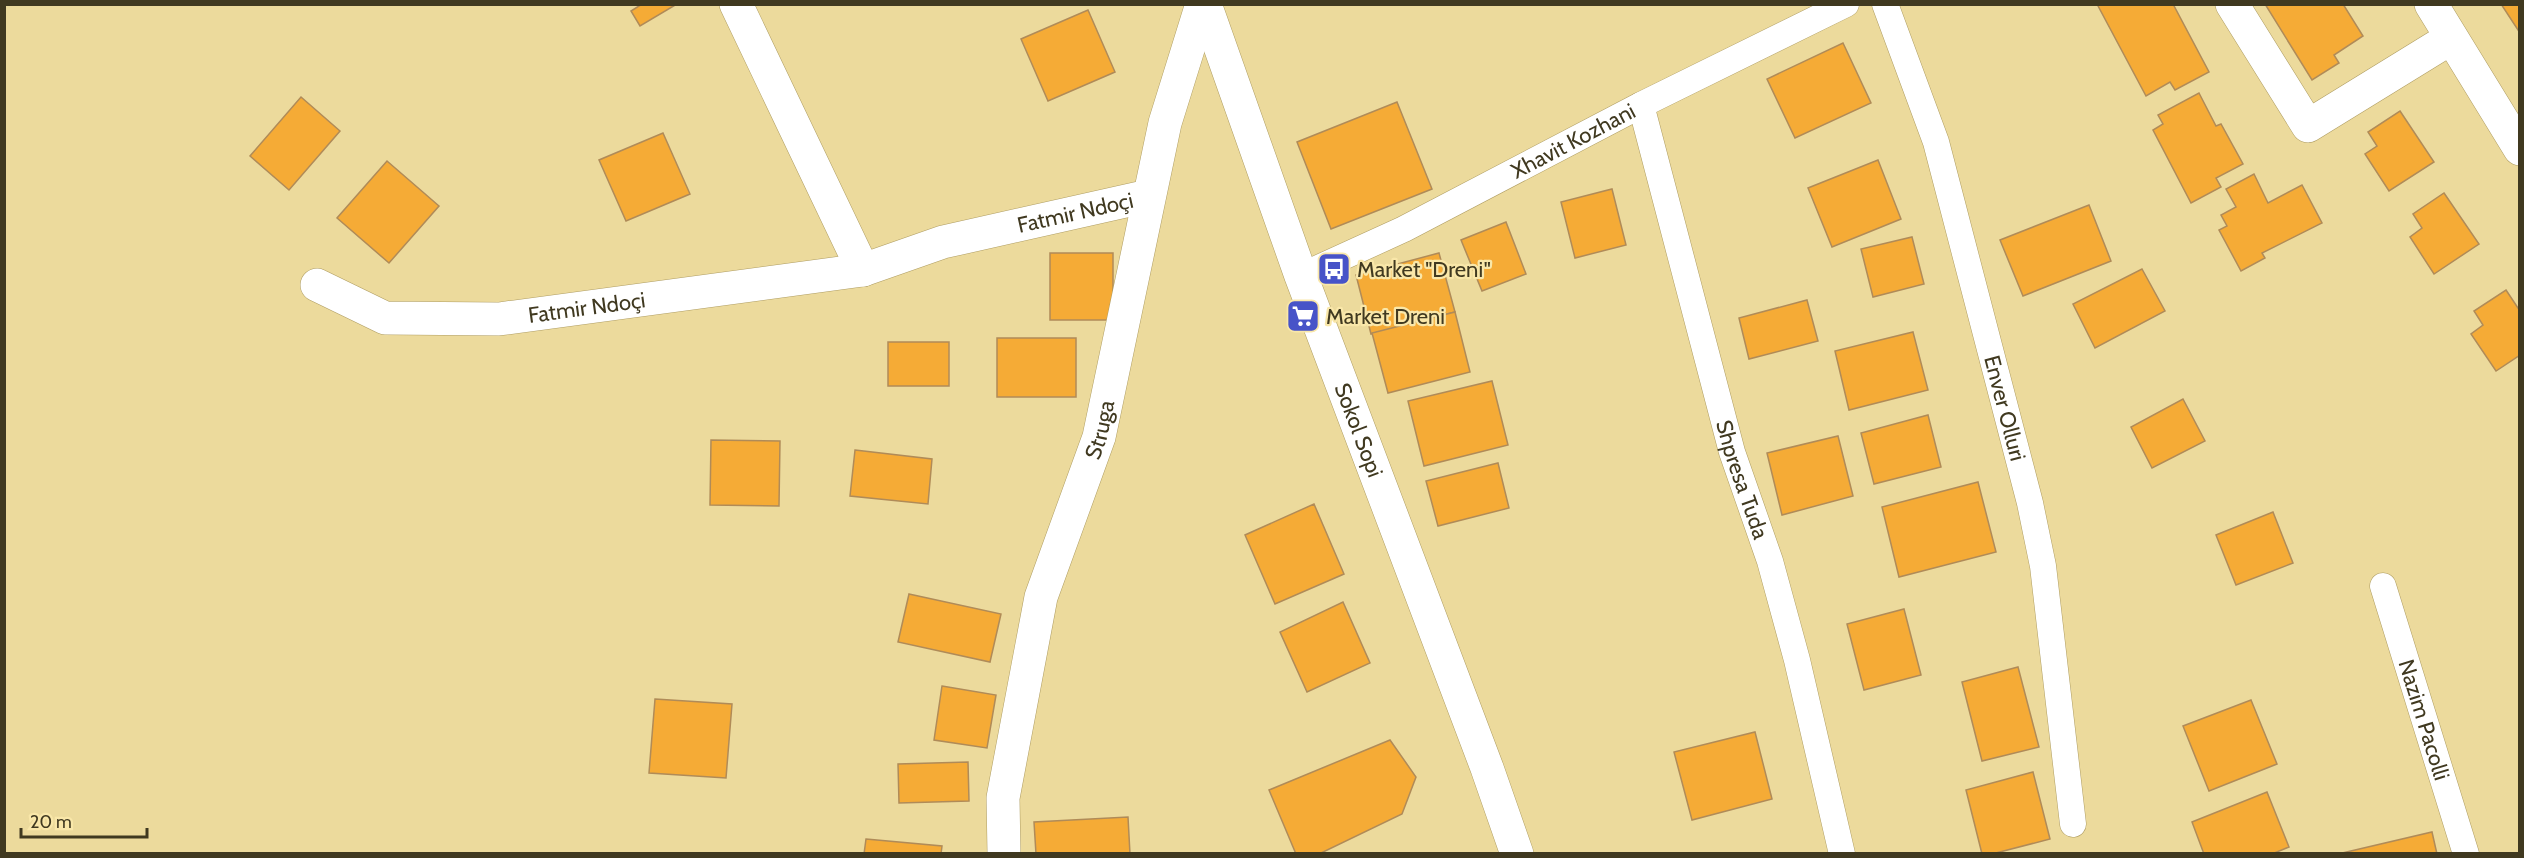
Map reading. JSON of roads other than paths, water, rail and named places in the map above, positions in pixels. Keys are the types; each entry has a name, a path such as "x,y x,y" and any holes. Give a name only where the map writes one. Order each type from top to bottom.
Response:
{"street":[{"path":"736,4 863,270"},
{"name":"Struga","path":"1005,854 1003,798 1041,597 1099,437 1165,123 1204,4"},
{"name":"Sokol Sopi","path":"1204,4 1301,276 1487,768 1517,854"},
{"path":"2232,4 2308,126 2451,38"},
{"path":"2431,4 2520,149"},
{"name":"Fatmir Ndoçi","path":"317,285 385,318 500,319 863,270 943,242 1148,196"}],"lane":[{"name":"Xhavit Kozhani","path":"1301,276 1404,229 1641,105 1846,4"},
{"name":"Enver Olluri","path":"1885,4 1936,142 2030,503 2043,566 2073,824"},
{"name":"Shpresa Tuda","path":"1641,105 1732,452 1770,561 1797,660 1842,854"},
{"name":"Nazim Pacolli","path":"2383,586 2466,854"}],"place":[{"name":"Market \"Dreni\"","path":"1334,269"},
{"name":"Market Dreni","path":"1303,316"}]}
